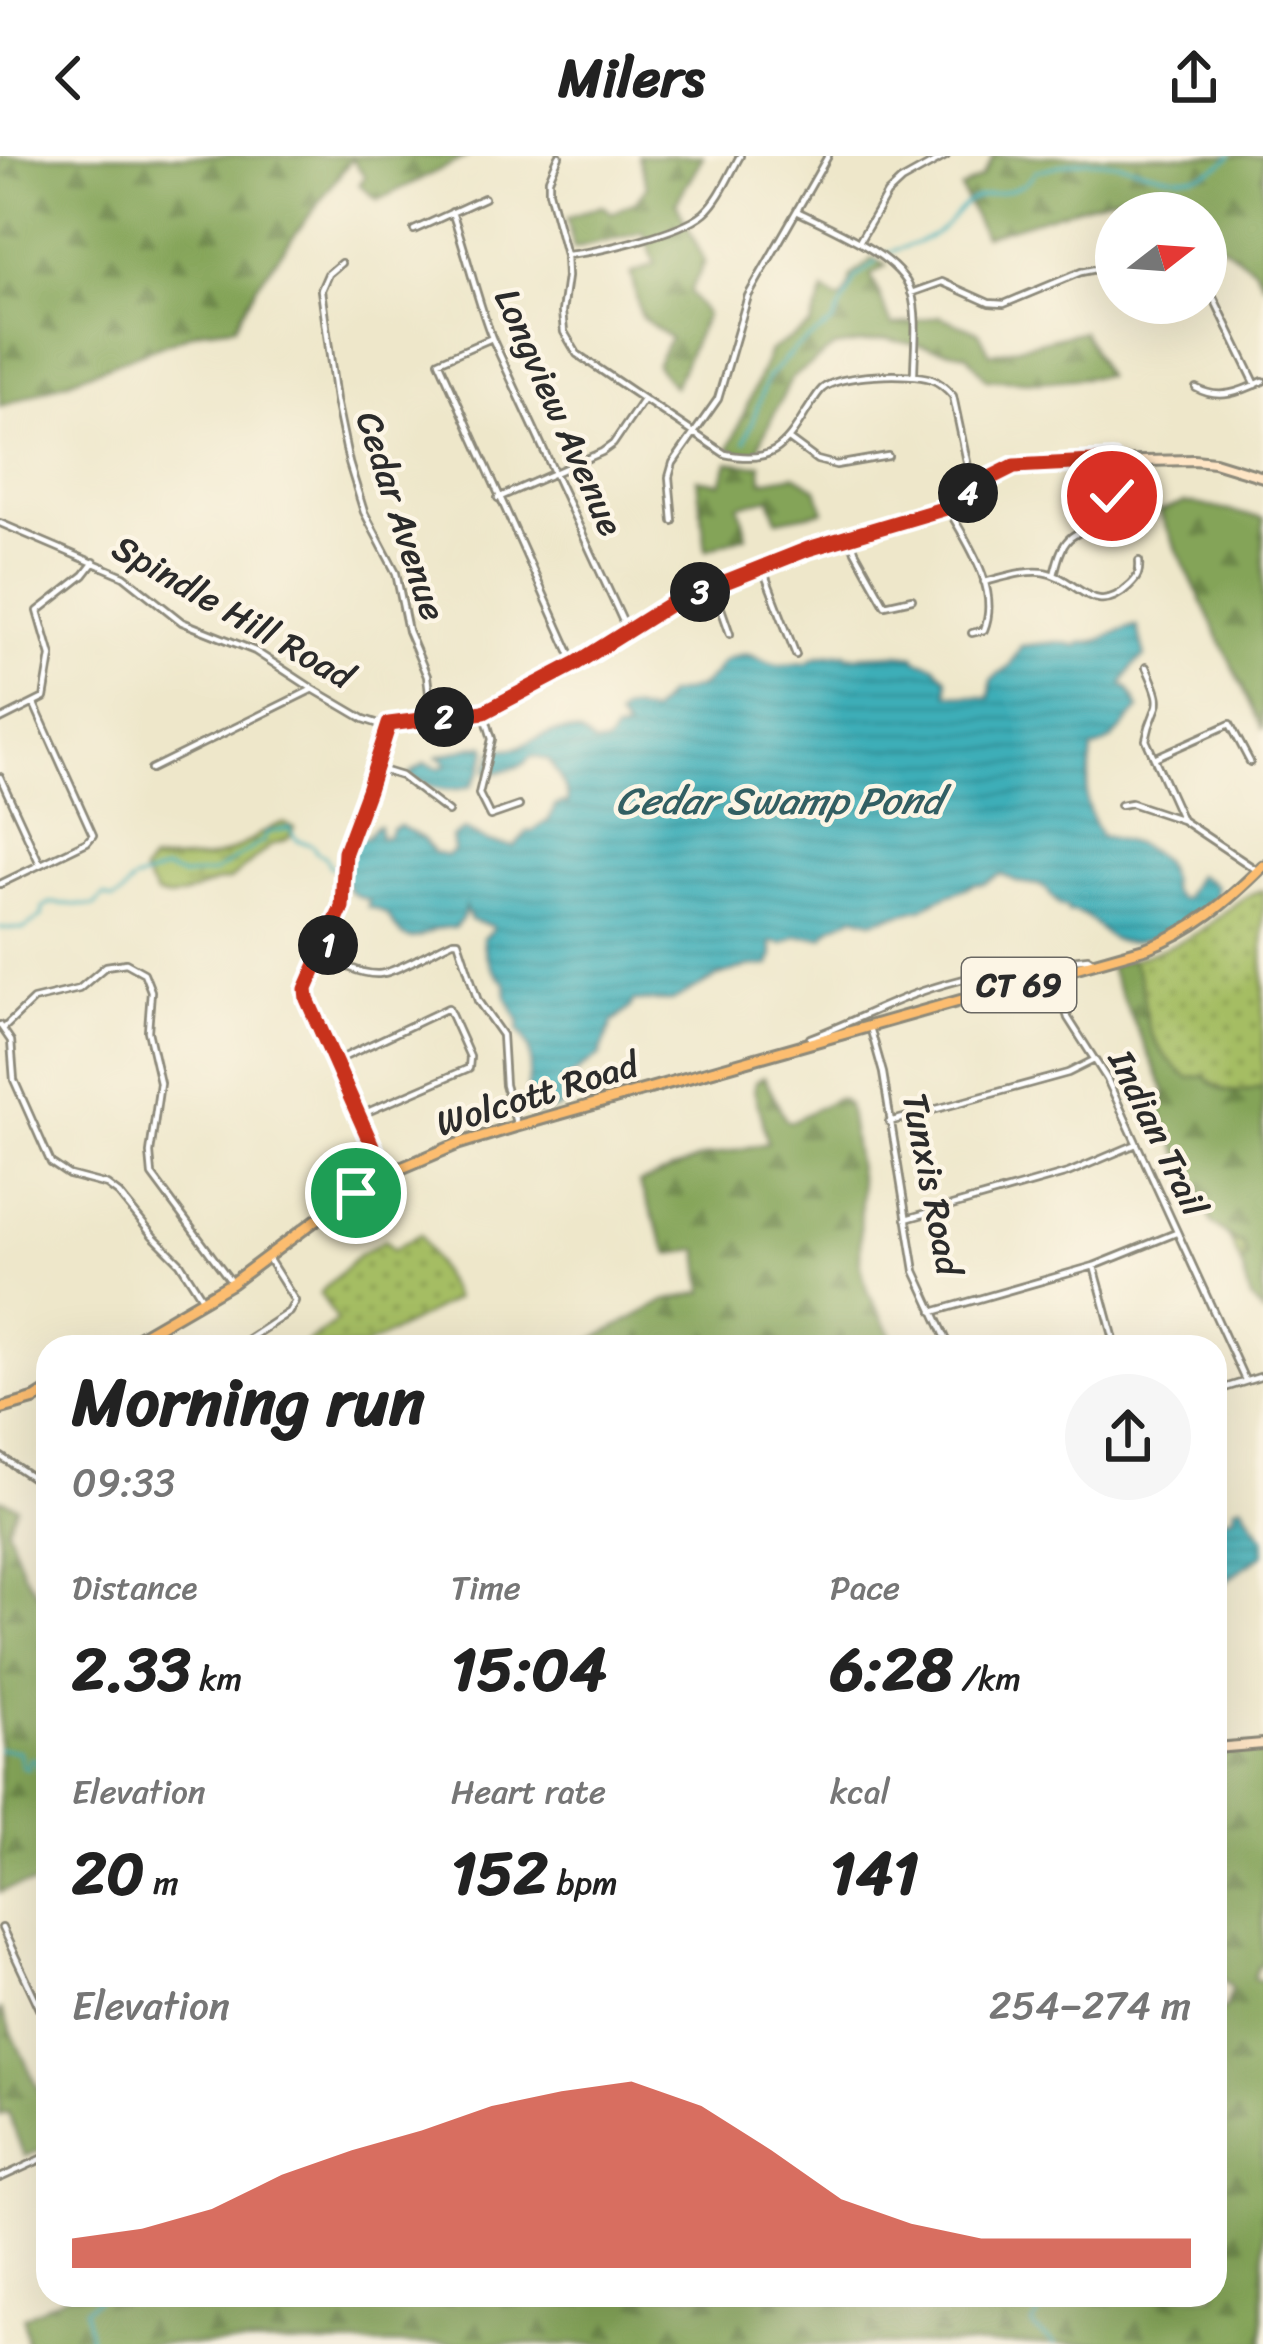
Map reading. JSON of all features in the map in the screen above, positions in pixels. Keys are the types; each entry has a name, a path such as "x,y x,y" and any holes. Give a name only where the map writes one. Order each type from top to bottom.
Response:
{"main road":[{"name":"Wolcott Road","path":"143,1335 232,1283 385,1175 458,1144 1156,945 1220,907 1261,868"},
{"path":"0,1409 36,1401"}],"street":[{"path":"559,156 549,190 566,255 564,332 578,354 725,454 746,459 763,456 790,440 822,388 838,380 932,379 953,396 973,490"},
{"path":"566,255 684,225 714,201 740,156"},
{"path":"673,520 669,477 673,464 718,399 748,296 829,156"},
{"path":"858,244 887,194 946,156"},
{"path":"414,230 484,198"},
{"path":"797,211 889,262 906,280 914,312 914,376"},
{"name":"Longview Avenue","path":"452,212 492,338 627,630"},
{"name":"Cedar Avenue","path":"341,263 328,274 321,290 336,400 356,486 396,573 408,631 427,676 432,718"},
{"path":"911,292 941,282 989,303 1004,304 1095,269"},
{"path":"1196,388 1220,395 1259,383 1227,322"},
{"path":"492,338 439,361 575,664"},
{"path":"498,498 602,452 613,444 643,400"},
{"path":"790,440 817,460 836,465 888,456"},
{"path":"385,1175 306,995 342,907 345,852 389,724 484,712 575,664 672,603 850,536 946,508 1014,466 1194,460 1263,478"},
{"path":"1054,575 1068,539 1103,515 1112,496 1113,461"},
{"path":"946,508 977,560 984,582 990,617 984,629 972,633"},
{"name":"Spindle Hill Road","path":"0,523 133,581 182,622 255,651 364,719 389,724"},
{"path":"850,536 885,605 912,599"},
{"path":"984,582 1028,572 1054,575 1100,600 1112,598 1133,581 1140,571 1139,561"},
{"path":"0,720 34,704 46,692 52,664 38,611 94,562"},
{"path":"762,567 796,655"},
{"path":"714,588 730,634"},
{"path":"1146,667 1160,699 1146,740 1182,820"},
{"path":"151,769 313,689"},
{"path":"0,884 93,836 34,704"},
{"path":"484,712 492,739 479,794 490,816 519,806"},
{"path":"1152,759 1229,724 1250,762"},
{"path":"375,768 401,776 448,812"},
{"path":"0,777 40,865"},
{"path":"1120,805 1131,803 1182,820 1261,868"},
{"path":"322,954 377,974 458,941 478,1001 502,1035 505,1085 518,1126"},
{"name":"Wolcott Road","path":"802,1046 809,1039 950,983 1034,963 1088,958 1096,963"},
{"path":"204,1301 179,1263 119,1193 69,1175 51,1163 14,1080 11,1041 2,1026 32,1000 79,989 106,966 126,963 144,973 151,991 148,1031 160,1083 150,1153 152,1174 232,1283"},
{"name":"Indian Trail","path":"1055,975 1068,1018 1107,1079 1224,1335"},
{"path":"334,1061 448,1008 470,1057 469,1067 358,1116"},
{"name":"Tunxis Road","path":"870,1027 883,1073 915,1271 944,1335"},
{"path":"889,1122 1068,1072 1094,1060"},
{"path":"906,1219 1068,1173 1136,1144"},
{"path":"933,1312 1094,1266 1176,1232"},
{"path":"259,1335 296,1301 268,1258"},
{"path":"1094,1266 1113,1335"},
{"name":"Indian Trail","path":"1227,1341 1245,1380"},
{"path":"1227,1387 1263,1376"},
{"path":"0,1456 36,1480"},
{"path":"1227,1747 1263,1744"},
{"path":"2,1928 36,2000"},
{"path":"0,2178 36,2162"}],"green space":[{"path":"0,156 468,156 378,200 359,184 365,177 352,158 257,285 235,326 201,330 0,407"},
{"path":"638,156 703,156 676,203 705,262 690,292 706,315 674,387 656,365 670,338 641,317 631,274 655,264 644,232 574,249 567,218 602,205 612,213 636,201 647,186"},
{"path":"994,156 1263,156 1263,284 1255,269 1227,249 1227,192 1095,192 1095,202 984,236 961,189 982,177"},
{"path":"873,258 886,266 871,275 892,326 939,316 979,332 990,354 1083,331 1105,376 1039,382 986,379 967,354 886,339 834,347 791,379 760,452 746,455 729,449 770,351 811,326 824,291 842,299 851,277"},
{"path":"728,462 761,464 762,481 795,475 817,489 824,511 777,520 770,498 739,505 747,535 706,550 697,479 721,483"},
{"path":"1183,503 1263,518 1263,730 1159,512"},
{"path":"283,823 294,828 288,839 271,845 230,880 168,898 156,895 143,873 151,862 221,855"},
{"path":"1263,890 1263,1315 1112,966 1187,938 1245,897"},
{"path":"1130,959 1141,982 1151,1032 1177,1069 1189,1078 1205,1076 1231,1092 1263,1086 1263,1313 1251,1299 1241,1264 1247,1255 1243,1244 1212,1223 1159,1110 1166,1092 1108,966"},
{"path":"764,1077 790,1122 837,1098 848,1105 861,1189 860,1261 867,1291 891,1335 601,1335 665,1301 704,1292 699,1250 669,1254 639,1183 704,1157 768,1143 755,1082"},
{"path":"420,1234 455,1299 387,1335 317,1335 337,1321 320,1293 359,1255 385,1240 393,1250"},
{"path":"0,1499 17,1506 7,1527 23,1572 36,1592 36,1884 0,1892"},
{"path":"1263,1748 1263,1965 1253,1978 1263,1981 1263,2344 27,2344 24,2317 44,2307 1227,2307 1227,2005 1232,1989 1227,1983 1227,1752"},
{"path":"0,2008 36,2084 36,2152 24,2156 8,2112 0,2115"}],"water":[{"name":"Cedar Swamp Pond","path":"1137,626 1145,657 1122,684 1139,709 1113,738 1092,749 1089,811 1101,836 1137,845 1158,857 1169,876 1170,890 1180,900 1197,875 1215,885 1216,896 1183,922 1140,941 1115,940 1088,917 1068,912 1039,885 1001,874 924,908 872,921 855,916 833,926 823,937 771,942 770,965 721,975 672,1001 633,1001 612,1023 600,1055 568,1079 560,1108 537,1114 528,1094 530,1054 518,1031 506,983 485,951 483,938 492,926 470,920 465,907 454,928 406,937 388,916 368,907 369,900 347,886 345,865 352,838 366,838 376,826 380,839 400,826 423,839 434,853 447,856 454,850 452,837 465,830 488,842 514,847 528,831 549,820 555,806 568,805 568,798 549,760 532,756 521,766 491,774 487,771 495,750 569,731 594,745 607,744 615,732 627,730 617,718 622,711 651,714 667,695 699,687 732,657 746,655 782,665 846,653 914,656 934,665 947,678 948,694 990,698 991,680 1009,667 1021,646 1058,642 1079,646"},
{"path":"485,745 487,751 471,786 438,788 409,775 425,763 447,766 436,757"},
{"path":"1242,1504 1263,1538 1263,1555 1227,1581 1227,1518 1234,1515 1235,1507"}],"waterway":[{"path":"886,253 928,238 970,200 1017,187 1036,171 1093,161 1165,175 1198,175 1231,156"},
{"path":"745,442 768,377 796,348 833,323 856,278 877,262"},
{"path":"0,928 24,929 50,903 94,906 104,896 113,900 132,882 165,870 182,876 213,873 263,841 266,833 289,828 296,839 325,856 330,867 338,868"},
{"path":"0,1749 19,1751 22,1766 28,1768 30,1759 36,1761"},
{"path":"86,2344 90,2335 88,2307"},
{"path":"1043,2307 1032,2326 1055,2344"}],"route":[{"path":"356,1193 385,1175 306,989 342,907 345,852 389,724 484,712 575,664 672,603 808,549 946,508 1014,466 1113,461 1112,496"}]}
